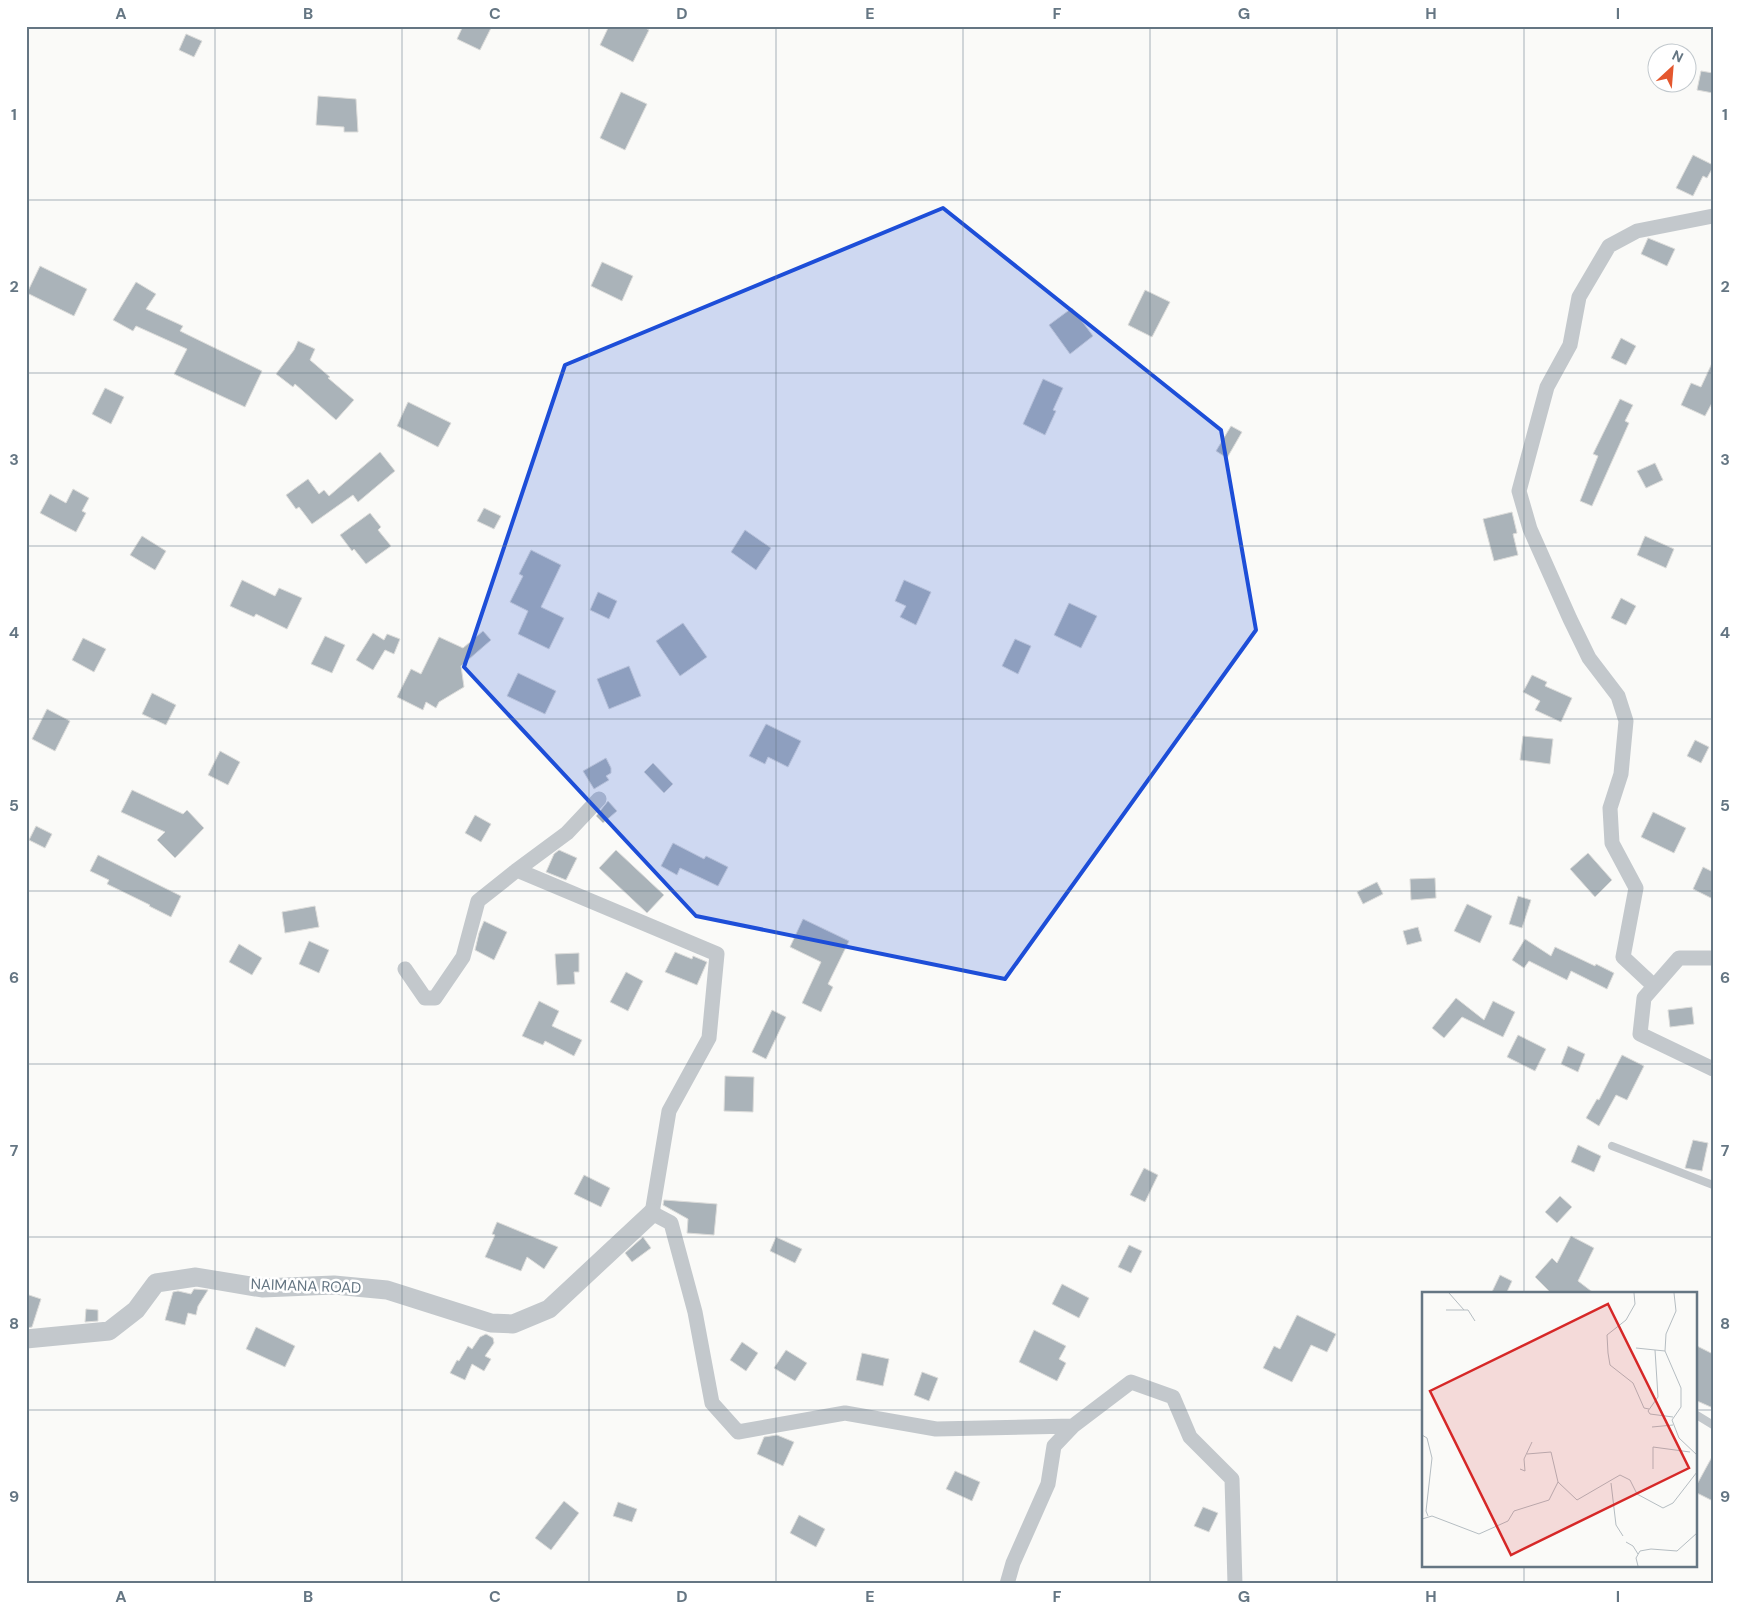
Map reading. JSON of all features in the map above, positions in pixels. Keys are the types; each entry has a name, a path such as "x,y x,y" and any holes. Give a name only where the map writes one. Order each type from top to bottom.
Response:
{"street":[{"path":"1654,986 1623,958 1636,888 1612,843 1610,808 1621,774 1626,721 1618,696 1589,658 1570,619 1530,530 1519,491 1547,387 1570,345 1578,297 1608,246 1637,231 1713,216"},
{"path":"405,969 425,998 435,998 463,957 478,901 568,833 599,799"},
{"path":"517,870 717,954 709,1038 669,1111 652,1213 671,1223 696,1312 712,1403 738,1432 845,1413 936,1429 1073,1426"},
{"path":"1713,958 1679,958 1644,998 1640,1034 1713,1070"},
{"name":"NAIMANA ROAD","path":"26,1339 109,1330 136,1310 156,1283 196,1277 262,1288 334,1285 387,1290 490,1322 513,1324 549,1309 652,1213"},
{"path":"1007,1584 1013,1563 1048,1484 1054,1446 1073,1426 1131,1382 1174,1397 1190,1437 1232,1480 1234,1584"}],"lane":[{"path":"1612,1146 1713,1185"},
{"path":"1696,1415 1713,1425"}],"highlighted area":[{"path":"943,208 1221,430 1256,630 1005,979 696,916 464,667 565,365"}],"building":[{"path":"463,26 492,26 480,50 457,39"},
{"path":"609,26 642,26 649,30 633,62 600,45"},
{"path":"186,34 202,41 194,57 179,50"},
{"path":"1701,71 1713,73 1713,93 1697,90"},
{"path":"621,92 647,104 625,150 600,138"},
{"path":"318,96 356,99 358,132 344,132 344,127 316,125"},
{"path":"1693,155 1713,165 1713,167 1707,178 1703,176 1693,196 1676,188"},
{"path":"1648,238 1675,249 1667,266 1641,254"},
{"path":"602,262 633,276 622,301 591,286"},
{"path":"40,266 87,289 74,316 27,293"},
{"path":"136,282 156,294 146,309 183,326 180,331 262,371 245,407 174,374 187,349 136,326 133,331 113,320"},
{"path":"1145,290 1170,302 1152,337 1128,325"},
{"path":"1072,308 1093,336 1070,354 1049,325"},
{"path":"1621,338 1636,346 1626,365 1611,358"},
{"path":"298,341 315,349 310,360 354,400 336,420 295,384 293,387 276,374 294,350"},
{"path":"1713,361 1713,401 1705,416 1681,405 1691,383 1701,387"},
{"path":"1043,379 1063,388 1053,410 1056,411 1045,435 1023,424"},
{"path":"105,388 124,397 111,424 92,414"},
{"path":"1620,399 1633,405 1625,421 1629,423 1592,506 1580,501 1598,456 1593,454"},
{"path":"408,402 451,423 438,447 397,426"},
{"path":"1231,426 1242,432 1227,458 1216,451"},
{"path":"380,452 395,471 358,502 353,495 312,524 299,507 296,509 286,495 308,479 319,494 324,490 329,496"},
{"path":"1655,463 1663,480 1646,488 1637,471"},
{"path":"73,489 89,498 82,511 86,513 76,532 40,513 50,494 66,503"},
{"path":"484,508 501,516 494,529 477,521"},
{"path":"1512,512 1517,533 1513,534 1518,555 1494,561 1483,519"},
{"path":"370,513 381,527 378,530 391,546 366,564 354,549 352,551 340,535"},
{"path":"745,530 771,548 756,570 731,552"},
{"path":"142,536 166,551 155,570 130,555"},
{"path":"1645,536 1674,549 1666,568 1637,555"},
{"path":"531,550 561,565 541,607 564,618 549,649 518,634 528,611 510,602 523,576 519,574"},
{"path":"242,580 275,596 279,588 302,598 287,629 256,614 254,617 230,606"},
{"path":"904,580 931,592 916,625 900,617 906,606 895,601"},
{"path":"598,592 617,601 609,619 590,610"},
{"path":"1621,598 1636,606 1626,625 1611,618"},
{"path":"1069,603 1097,616 1081,648 1054,635"},
{"path":"683,623 707,657 680,676 656,641"},
{"path":"483,631 491,640 461,666 464,687 439,702 436,708 426,702 423,710 397,697 411,669 421,674 439,637 463,648"},
{"path":"373,633 384,640 387,634 400,639 394,654 385,650 373,670 356,660"},
{"path":"325,636 345,645 332,673 311,664"},
{"path":"83,638 106,649 94,672 72,660"},
{"path":"1015,639 1031,646 1018,674 1002,666"},
{"path":"629,666 641,696 609,709 597,679"},
{"path":"518,673 556,691 545,714 507,696"},
{"path":"1532,675 1547,682 1545,686 1572,698 1561,722 1535,710 1540,701 1523,692"},
{"path":"152,693 176,705 166,725 142,714"},
{"path":"47,709 70,721 55,751 32,739"},
{"path":"766,724 801,741 788,767 768,757 765,764 749,756"},
{"path":"1523,736 1553,739 1550,764 1520,760"},
{"path":"1695,740 1709,747 1701,763 1687,756"},
{"path":"220,751 240,762 228,785 208,775"},
{"path":"606,758 611,768 611,773 606,776 609,780 594,789 583,771"},
{"path":"653,763 673,784 664,793 644,772"},
{"path":"132,790 183,814 187,810 204,828 175,858 157,840 165,832 121,812"},
{"path":"608,801 617,811 603,823 596,816"},
{"path":"1653,812 1686,828 1674,853 1641,837"},
{"path":"475,815 491,824 481,842 465,833"},
{"path":"36,826 52,834 45,848 29,840"},
{"path":"673,843 704,859 706,856 728,867 718,886 680,868 677,875 661,866"},
{"path":"559,850 577,858 566,880 546,872 554,854"},
{"path":"616,850 664,895 647,913 599,868"},
{"path":"1588,853 1612,880 1595,897 1570,869"},
{"path":"98,855 181,896 171,917 107,884 109,880 90,871"},
{"path":"1703,867 1713,872 1713,899 1693,889"},
{"path":"1435,878 1436,898 1411,900 1410,879"},
{"path":"1377,882 1383,894 1363,904 1357,892"},
{"path":"1518,896 1531,900 1522,928 1509,924"},
{"path":"1467,904 1492,916 1480,943 1454,931"},
{"path":"315,906 319,927 285,933 282,912"},
{"path":"803,919 849,941 828,984 833,987 821,1012 802,1003 821,962 790,947"},
{"path":"484,921 507,932 494,960 475,950"},
{"path":"1418,927 1422,941 1407,945 1403,931"},
{"path":"1525,939 1551,956 1555,947 1614,973 1607,989 1571,971 1567,980 1529,961 1524,968 1512,960"},
{"path":"309,941 329,950 319,973 299,964"},
{"path":"239,944 262,958 252,975 229,962"},
{"path":"675,952 692,959 693,956 707,962 697,985 665,972"},
{"path":"579,953 579,972 574,972 575,984 557,985 555,954"},
{"path":"626,972 643,981 628,1011 610,1002"},
{"path":"1456,998 1484,1020 1493,1001 1515,1012 1503,1037 1462,1017 1444,1038 1432,1028"},
{"path":"539,1001 559,1011 552,1026 582,1040 574,1056 545,1041 543,1045 522,1036"},
{"path":"1692,1007 1694,1024 1670,1027 1668,1010"},
{"path":"772,1010 786,1017 766,1059 752,1052"},
{"path":"1518,1035 1546,1049 1535,1071 1507,1057"},
{"path":"1568,1046 1585,1054 1578,1072 1561,1064"},
{"path":"1622,1055 1644,1066 1627,1100 1616,1095 1599,1126 1586,1118 1597,1099 1599,1100"},
{"path":"725,1076 754,1077 753,1112 724,1111"},
{"path":"1693,1140 1708,1143 1702,1171 1685,1168"},
{"path":"1578,1145 1601,1156 1594,1172 1571,1162"},
{"path":"1144,1168 1158,1175 1145,1202 1130,1195"},
{"path":"584,1175 610,1188 601,1207 574,1194"},
{"path":"1560,1196 1572,1207 1557,1223 1545,1212"},
{"path":"664,1200 717,1204 714,1235 687,1233 688,1219 663,1205"},
{"path":"497,1222 558,1247 544,1269 527,1257 521,1271 485,1257 495,1235 492,1234"},
{"path":"1571,1236 1594,1248 1578,1281 1592,1292 1550,1292 1535,1277 1552,1258 1557,1263"},
{"path":"643,1237 651,1248 632,1262 625,1253"},
{"path":"776,1237 802,1249 795,1263 770,1251"},
{"path":"1129,1245 1142,1251 1131,1273 1118,1267"},
{"path":"1500,1275 1512,1281 1507,1292 1492,1292"},
{"path":"1062,1284 1089,1298 1079,1318 1052,1304"},
{"path":"194,1289 208,1290 198,1306 196,1315 188,1313 185,1325 165,1320 173,1292 178,1291 191,1294"},
{"path":"26,1294 41,1299 32,1327 26,1328"},
{"path":"86,1309 98,1310 98,1321 85,1322"},
{"path":"1297,1315 1336,1334 1327,1352 1311,1345 1292,1382 1263,1368 1274,1346 1280,1349"},
{"path":"256,1327 295,1346 285,1367 246,1349"},
{"path":"1034,1330 1066,1346 1059,1359 1066,1363 1057,1381 1019,1362"},
{"path":"486,1334 493,1338 494,1343 485,1356 491,1359 484,1371 472,1364 465,1380 450,1373 468,1346 472,1349 480,1337"},
{"path":"742,1342 758,1353 746,1371 730,1360"},
{"path":"1696,1346 1713,1354 1713,1408 1696,1400"},
{"path":"786,1350 807,1363 795,1381 774,1368"},
{"path":"862,1353 889,1359 883,1386 856,1380"},
{"path":"922,1372 938,1378 929,1401 914,1395"},
{"path":"777,1435 794,1442 783,1466 757,1454 764,1437"},
{"path":"1713,1455 1713,1501 1696,1492 1696,1486"},
{"path":"955,1471 980,1482 972,1501 946,1489"},
{"path":"564,1501 579,1513 551,1550 535,1538"},
{"path":"618,1502 637,1509 632,1522 613,1516"},
{"path":"1203,1507 1218,1513 1209,1532 1194,1526"},
{"path":"799,1515 825,1529 816,1547 790,1533"}]}
